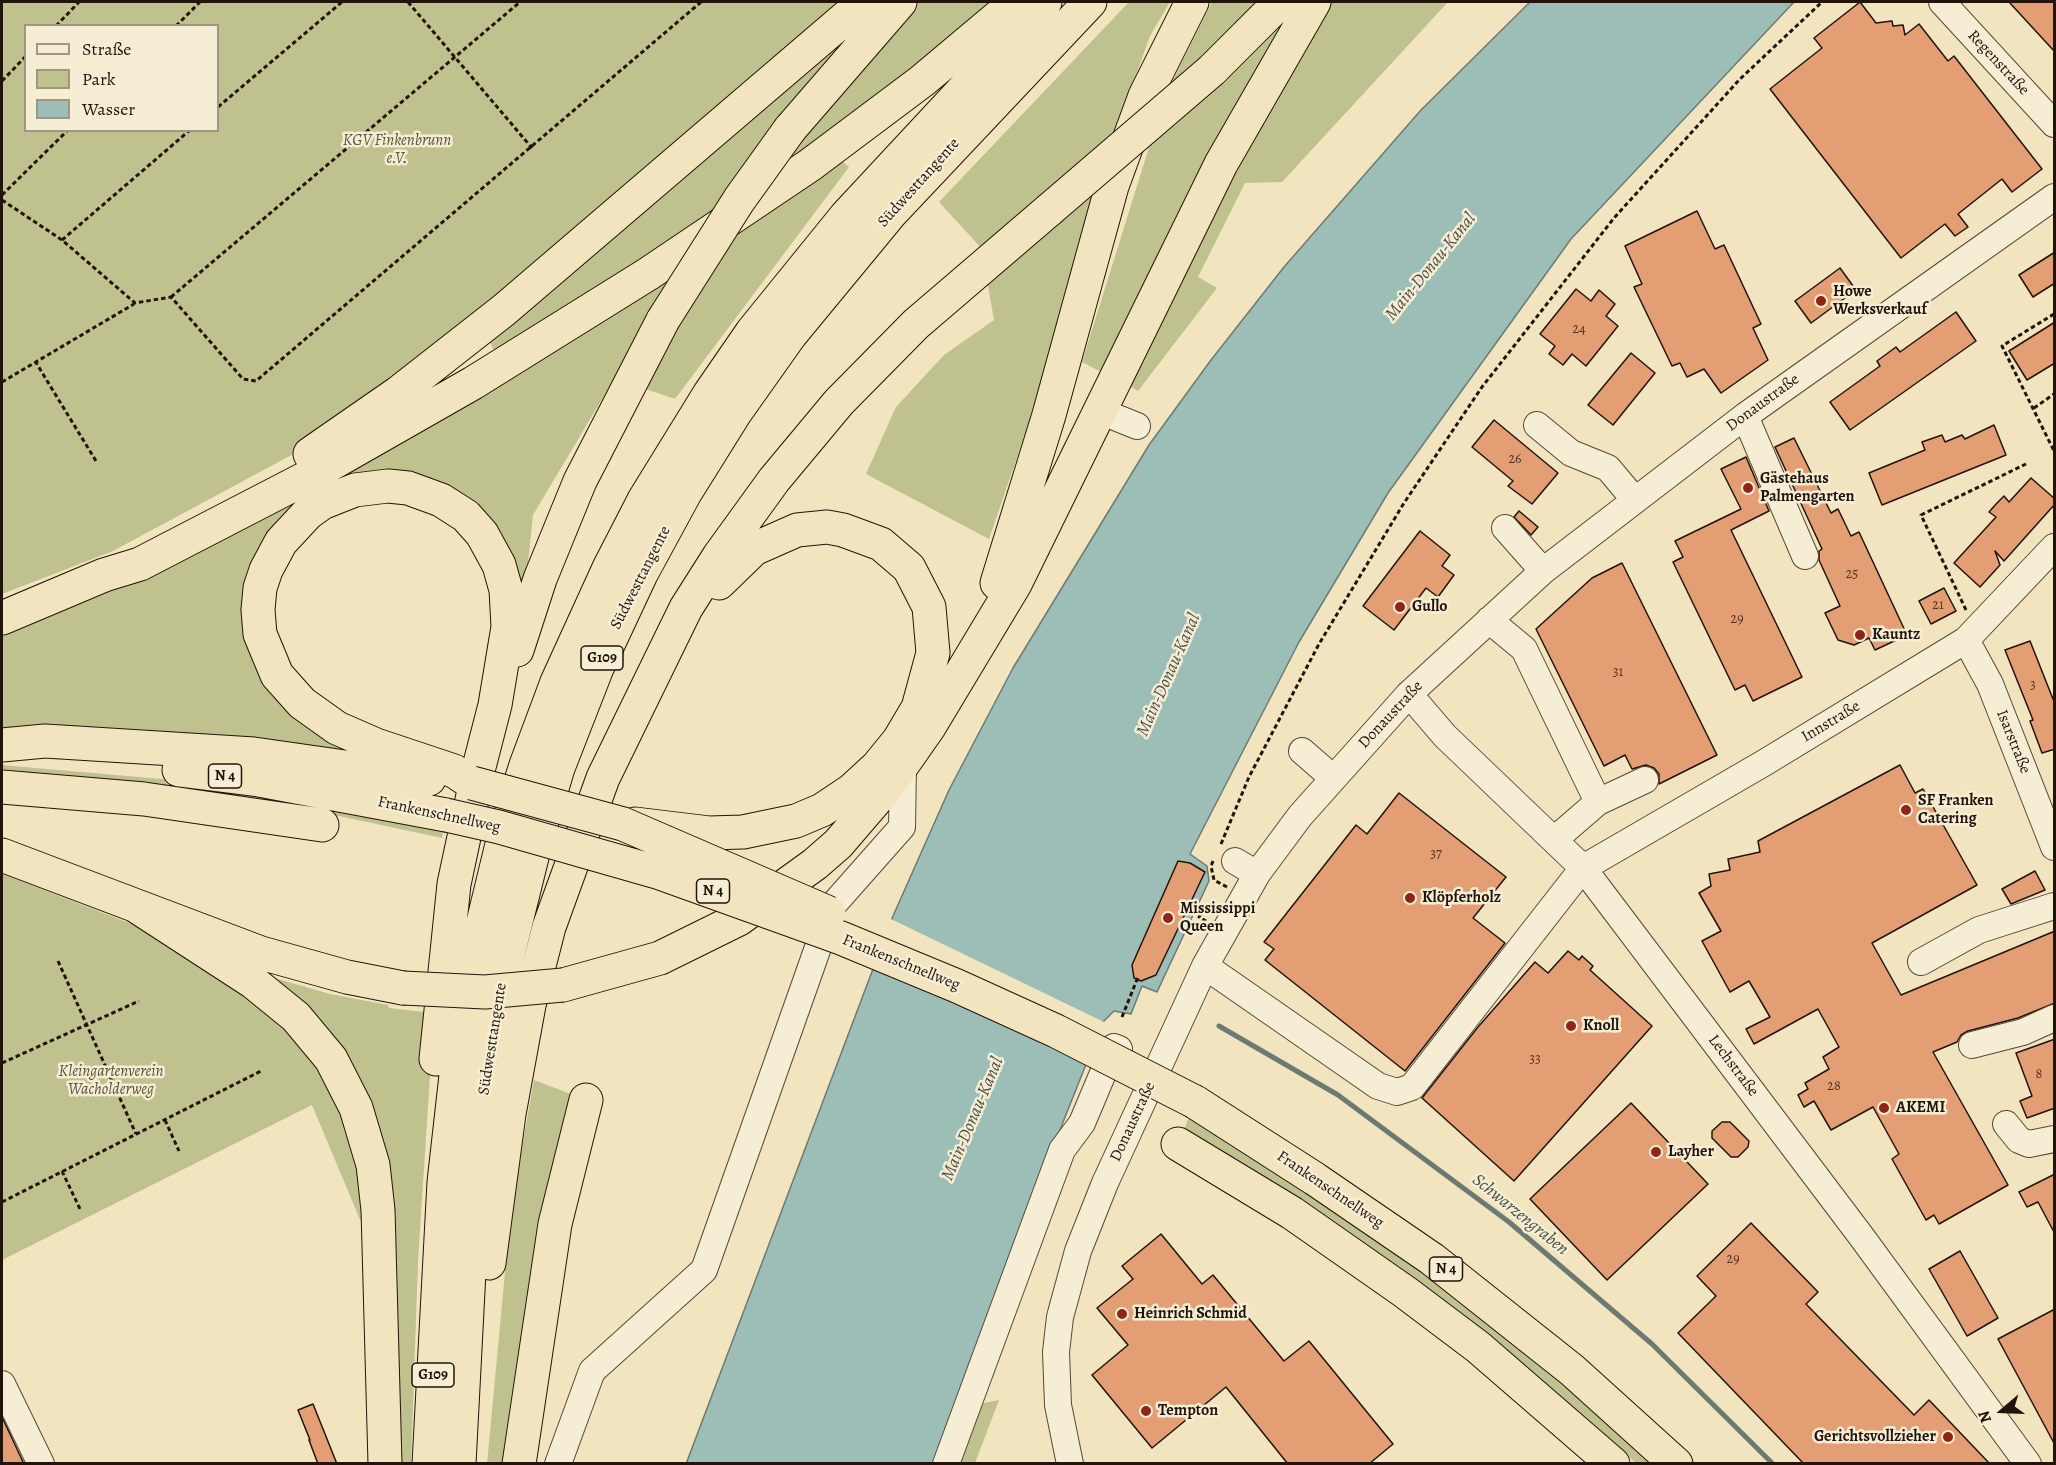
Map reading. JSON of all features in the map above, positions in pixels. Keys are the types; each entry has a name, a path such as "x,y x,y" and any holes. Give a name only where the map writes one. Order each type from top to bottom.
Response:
{"highway":[{"path":"104,575 136,553 280,473 398,393 504,310 864,2"},
{"path":"495,705 511,669 540,579 580,481 663,320 739,200 790,129 900,2"},
{"path":"2,618 104,575 140,564 320,471 443,401 590,311 765,196 922,81 1016,2"},
{"name":"Südwesttangente","path":"449,1462 436,1286 452,1098 472,964 505,832 526,765 557,682 627,532 710,393 753,332 860,199 1045,2"},
{"name":"Südwesttangente","path":"449,1462 473,1195 492,1038 513,928 543,816 558,768 597,668 641,574 685,493 740,405 791,334 890,214 1089,2"},
{"path":"963,668 998,581 1030,480 1112,186 1145,96 1192,2"},
{"path":"449,1462 479,1358 509,1114 528,1005 549,927 599,786 686,608 719,556 818,426 916,324 1212,70 1280,2"},
{"path":"2,855 261,953 347,977 403,988 485,992 563,985 660,958 714,933 764,904 837,844 903,766 1015,584 1221,164 1314,2"},
{"path":"436,1286 429,1181 444,963 460,856 495,705 508,627 506,590 492,550 466,516 425,493 388,486 367,488 322,503 308,513 281,542 266,570 258,610 260,634 270,660 286,689 321,718 350,734 460,779 623,824 791,895 841,920 922,971"},
{"path":"623,824 650,824 708,833 769,828 796,821 822,810 852,790 877,767 899,740 918,708 933,653 931,618 924,593 909,568 881,544 843,530 827,527 797,530 765,542 738,563 668,645"},
{"path":"2,745 45,741 254,754 460,779"},
{"name":"Frankenschnellweg","path":"2,754 130,764 260,780 499,827 660,873 841,938 922,971 1056,1031 1194,1102 1315,1179 1432,1259 1563,1362 1676,1464"},
{"path":"2,787 144,800 322,825"},
{"path":"136,906 253,981 296,1017 331,1059 356,1108 373,1165 378,1210 385,1464"},
{"path":"519,1464 555,1224 586,1100"},
{"name":"N 4","path":"1178,1144 1292,1214 1405,1292 1495,1362 1613,1464"}],"street":[{"name":"Regenstraße","path":"1942,2 2055,124"},
{"name":"Donaustraße","path":"1070,1464 1058,1405 1056,1352 1060,1317 1078,1251 1092,1215 1205,966 1257,874 1300,816 1408,694 1543,571 1745,416 2055,197"},
{"path":"1100,411 1137,426"},
{"path":"1745,416 1805,556"},
{"path":"1537,425 1570,453 1608,468 1634,499"},
{"path":"1505,528 1543,571"},
{"name":"Innstraße","path":"1583,868 1971,635 2055,547"},
{"path":"1489,620 1524,649 1598,802"},
{"name":"Isarstraße","path":"1971,635 2053,840"},
{"name":"Lechstraße","path":"1408,694 1445,736 1583,868 1861,1236 2028,1464"},
{"path":"1302,751 1333,778"},
{"path":"558,1464 592,1371 704,1270 833,905 902,827 903,766"},
{"path":"1554,840 1598,802 1645,780"},
{"path":"1223,854 1257,874"},
{"path":"1205,966 1378,1086 1397,1092 1412,1087 1583,868"},
{"path":"1922,962 1979,930 2055,906"},
{"path":"1972,1045 2023,1032 2055,1018"},
{"path":"946,1464 1062,1150 1082,1123 1113,1047 1158,1068"},
{"path":"2006,1124 2019,1140 2029,1144 2055,1139"},
{"path":"2,1384 41,1464"}],"path":[{"path":"58,24 78,2"},
{"path":"178,24 200,2"},
{"path":"219,106 342,2"},
{"path":"408,2 532,148"},
{"path":"2,382 135,303 171,297 520,2"},
{"path":"171,297 243,379 256,381 701,2"},
{"path":"1244,896 1214,880 1211,866 1223,854 1249,777 1319,644 1404,504 1482,387 1614,218 1740,79 1822,2"},
{"path":"2,81 24,58"},
{"path":"2,195 66,132"},
{"path":"62,240 188,132"},
{"path":"2,200 62,240 135,303"},
{"path":"2055,314 2002,346 2055,451"},
{"path":"35,361 96,461"},
{"path":"2034,408 2055,394"},
{"path":"1971,635 1921,515 2026,464"},
{"path":"1190,901 1204,908 1199,917"},
{"path":"58,961 136,1134"},
{"path":"1122,1017 1138,977"},
{"path":"2,1063 139,1001"},
{"path":"2,1202 263,1070"},
{"path":"165,1120 179,1151"},
{"path":"62,1171 80,1209"}],"green space":[{"name":"KGV Finkenbrunn e.V.","path":"2,2 846,2 474,321 310,445 113,551 2,594"},
{"path":"890,2 716,211 496,355 489,340"},
{"path":"918,2 991,2 939,50 766,182 863,63"},
{"path":"1129,2 1170,2 1150,36 1112,141 984,251 939,202"},
{"path":"1212,2 1271,2 1164,98"},
{"path":"1324,2 1448,2 1282,182 1245,183 1198,277 1217,288 1138,391 1126,384 1227,171"},
{"path":"1274,19 1288,27 1107,375 1082,362 1151,141"},
{"path":"836,156 849,167 675,399 637,386 736,227"},
{"path":"1097,188 1034,408 989,539 866,474 896,407 944,355 994,320 986,275"},
{"path":"679,270 533,515 523,612 461,503 321,496 252,623 373,761 2,733 2,630"},
{"path":"2,765 207,783 444,826 442,838 339,816 206,795 2,777"},
{"name":"Kleingartenverein Wacholderweg","path":"2,874 150,931 262,997 342,1089 374,1253 312,1105 2,1260"},
{"path":"271,977 330,994 388,1005 389,1008 434,1013 418,1261 411,1463 393,1463 384,1195"},
{"path":"534,1080 576,1096 511,1463 487,1464 511,1209"},
{"path":"1189,1117 1356,1223 1458,1297 1527,1352 1654,1463 1636,1463 1509,1353 1246,1166 1184,1129"},
{"path":"999,1400 975,1463 952,1464 974,1405"}],"water":[{"name":"Main-Donau-Kanal","path":"1530,2 1794,2 1571,239 1388,493 1299,642 1190,854 1207,866 1209,881 1157,992 1142,986 1131,1014 1114,1011 1103,1022 1065,1117 936,1463 686,1464 893,916 949,790 1013,668 1149,445 1211,360 1284,267 1421,110"}],"pier":[{"path":"889,918 1106,1023 1090,1063 872,961"}],"building":[{"path":"1860,2 1876,23 1892,21 1893,26 1903,25 1905,35 1919,24 1948,61 1954,56 2042,169 2012,192 2002,179 1958,214 1968,227 1955,236 1945,224 1901,258 1770,89 1822,48 1814,38"},
{"path":"2009,2 2055,2 2055,52"},
{"path":"1697,211 1715,249 1724,245 1761,324 1753,328 1768,360 1721,393 1704,369 1687,377 1680,363 1672,366 1634,287 1642,284 1625,246"},
{"path":"2055,252 2055,283 2033,297 2019,275"},
{"path":"1840,268 1856,290 1811,323 1795,301"},
{"path":"1576,289 1591,301 1599,290 1615,304 1606,316 1618,326 1586,366 1572,354 1563,365 1549,354 1555,346 1540,334"},
{"path":"1956,312 1976,341 1850,430 1830,402 1880,366 1877,361 1896,347 1900,352"},
{"path":"2055,322 2055,363 2027,380 2009,351"},
{"path":"1631,353 1655,373 1613,425 1588,405"},
{"path":"1494,420 1558,473 1532,504 1508,486 1513,481 1472,447"},
{"path":"1994,425 2006,455 1882,505 1869,473 1925,450 1922,442 1942,435 1945,442 1962,435 1965,439"},
{"path":"1794,438 1831,513 1838,509 1851,536 1859,532 1907,635 1875,650 1869,638 1854,645 1838,640 1825,613 1840,606 1819,560 1819,551 1822,549 1775,447"},
{"path":"1746,457 1769,511 1731,530 1802,677 1753,701 1745,685 1735,690 1673,562 1683,557 1675,541 1741,509 1721,469"},
{"path":"2031,478 2055,499 2055,504 2004,561 1995,551 2000,565 1980,587 1954,563 1996,517 1989,512 1997,503 2004,496 2009,502"},
{"path":"1519,511 1538,527 1531,535 1514,517"},
{"path":"1420,531 1450,555 1442,566 1454,575 1438,597 1426,588 1394,630 1363,606"},
{"path":"1622,563 1717,755 1659,784 1659,774 1654,768 1646,765 1632,769 1625,755 1604,766 1536,629 1592,578"},
{"path":"1944,588 1956,611 1931,624 1919,601"},
{"path":"2030,641 2055,704 2055,749 2042,753 2030,721 2033,720 2005,650"},
{"path":"1900,765 1915,793 1923,789 1977,885 1872,943 1901,995 2055,931 2055,1003 2018,1018 1968,1031 1961,1035 1957,1042 1933,1052 2008,1185 1939,1224 1934,1215 1926,1220 1892,1159 1899,1154 1873,1107 1831,1130 1814,1101 1804,1107 1798,1095 1808,1089 1805,1083 1829,1069 1823,1057 1839,1047 1818,1009 1754,1044 1746,1029 1770,1017 1749,981 1730,992 1702,941 1721,931 1699,893 1711,886 1709,874 1730,870 1728,859 1760,852 1758,841"},
{"path":"1399,793 1506,877 1473,918 1505,943 1405,1071 1265,960 1274,949 1264,942 1356,825 1367,834"},
{"name":"Mississippi Queen","path":"1178,861 1190,863 1205,872 1156,975 1141,981 1134,978 1132,965"},
{"path":"2035,871 2045,890 2011,904 2002,889"},
{"path":"1568,951 1579,960 1582,956 1593,966 1590,970 1652,1026 1514,1181 1422,1098 1478,1027 1535,962 1548,973"},
{"path":"2055,1039 2055,1108 2027,1118 2020,1101 2032,1096 2016,1053"},
{"path":"1631,1103 1708,1184 1607,1280 1530,1199"},
{"path":"1722,1122 1730,1122 1749,1141 1748,1147 1738,1157 1731,1157 1712,1138 1712,1131"},
{"path":"2055,1174 2055,1234 2038,1202 2027,1207 2019,1192"},
{"path":"1751,1223 1818,1292 1806,1304 1914,1415 1929,1400 1990,1464 1804,1464 1678,1333 1716,1296 1697,1276"},
{"path":"1161,1234 1202,1284 1213,1275 1284,1361 1309,1341 1393,1444 1369,1464 1288,1464 1226,1387 1152,1448 1092,1375 1128,1345 1097,1308 1133,1279 1122,1266"},
{"path":"1960,1251 1998,1318 1967,1336 1929,1269"},
{"path":"2055,1309 2055,1445 1998,1339"},
{"path":"313,1404 337,1464 318,1464 298,1410"},
{"path":"2,1417 24,1464 2,1464"}],"waterway":[{"name":"Schwarzengraben","path":"1219,1026 1338,1095 1509,1222 1652,1344 1773,1464"}],"place":[{"name":"Howe Werksverkauf","path":"1821,301"},
{"name":"Gästehaus Palmengarten","path":"1748,488"},
{"name":"Gullo","path":"1400,607"},
{"name":"Kauntz","path":"1860,635"},
{"name":"SF Franken Catering","path":"1906,810"},
{"name":"Klöpferholz","path":"1410,898"},
{"name":"Mississippi Queen","path":"1168,918"},
{"name":"Knoll","path":"1571,1026"},
{"name":"AKEMI","path":"1884,1108"},
{"name":"Layher","path":"1656,1152"},
{"name":"Heinrich Schmid","path":"1122,1314"},
{"name":"Tempton","path":"1146,1411"},
{"name":"Gerichtsvollzieher","path":"1948,1437"}]}
